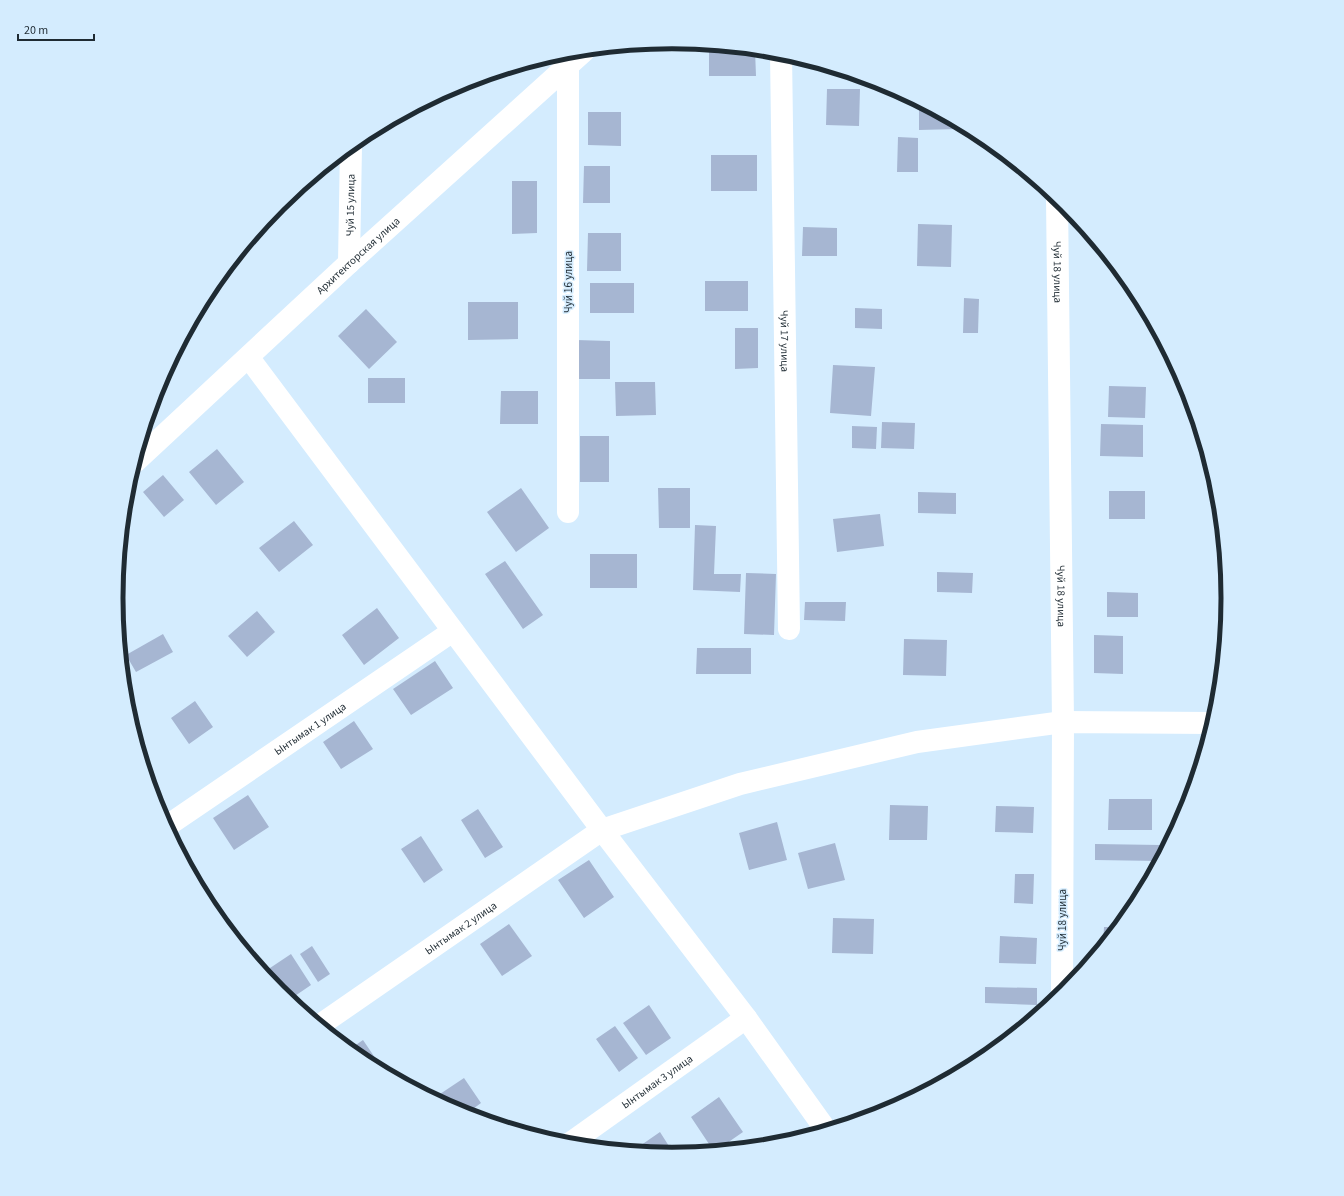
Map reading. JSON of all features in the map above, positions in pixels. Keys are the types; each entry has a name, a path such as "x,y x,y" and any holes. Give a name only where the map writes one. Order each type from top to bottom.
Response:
{"street":[{"name":"Чуй 16 улица","path":"568,59 568,512"},
{"name":"Архитекторская улица","path":"145,447 249,358 567,60"},
{"name":"Чуй 17 улица","path":"781,60 789,629"},
{"name":"Чуй 15 улица","path":"349,264 351,153"},
{"name":"Чуй 18 улица","path":"1057,207 1063,722 1062,984"},
{"path":"249,358 602,830 746,1018 823,1125"},
{"name":"Ынтымак 1 улица","path":"172,823 453,631"},
{"name":"Ынтымак 2 улица","path":"324,1022 602,830 740,784 917,742 1063,722 1206,723"},
{"name":"Ынтымак 3 улица","path":"577,1138 746,1018"}],"building":[{"path":"709,50 755,56 756,76 709,76"},
{"path":"827,89 860,89 859,126 826,125"},
{"path":"919,108 956,129 919,130"},
{"path":"588,112 621,112 621,146 588,145"},
{"path":"898,137 918,138 918,172 897,172"},
{"path":"711,155 757,155 757,191 711,191"},
{"path":"584,166 610,166 610,203 583,203"},
{"path":"512,181 537,181 537,233 512,234"},
{"path":"918,224 952,225 951,267 917,266"},
{"path":"803,227 837,228 837,256 802,256"},
{"path":"588,233 621,233 621,271 587,271"},
{"path":"705,281 748,281 748,311 705,311"},
{"path":"590,283 634,283 634,313 590,313"},
{"path":"964,298 979,299 978,333 963,333"},
{"path":"468,302 518,302 518,339 468,340"},
{"path":"855,308 882,309 882,329 855,328"},
{"path":"366,309 397,342 369,369 338,336"},
{"path":"735,328 758,328 758,368 735,369"},
{"path":"576,340 610,341 610,379 576,379"},
{"path":"833,365 875,367 871,416 830,413"},
{"path":"368,378 405,378 405,403 368,403"},
{"path":"615,382 655,382 656,415 616,416"},
{"path":"1109,386 1146,387 1145,418 1108,417"},
{"path":"501,391 538,391 538,424 500,424"},
{"path":"882,422 915,423 914,449 881,448"},
{"path":"1101,424 1143,425 1143,457 1100,456"},
{"path":"852,426 877,427 876,449 852,448"},
{"path":"580,436 609,436 609,482 580,482"},
{"path":"217,449 244,482 216,505 189,472"},
{"path":"163,475 184,500 164,517 143,492"},
{"path":"521,488 549,528 516,552 487,512"},
{"path":"658,488 690,488 690,528 659,528"},
{"path":"1109,491 1145,491 1145,519 1109,519"},
{"path":"918,492 956,493 956,514 918,513"},
{"path":"880,514 884,546 837,552 833,519"},
{"path":"294,521 313,545 279,572 259,548"},
{"path":"695,525 716,526 714,574 741,574 740,592 693,590"},
{"path":"590,554 637,554 637,588 590,588"},
{"path":"505,561 543,615 523,629 485,574"},
{"path":"937,572 973,573 972,593 937,592"},
{"path":"746,573 776,574 774,635 744,634"},
{"path":"1107,592 1138,593 1138,617 1107,617"},
{"path":"805,602 846,602 845,621 804,620"},
{"path":"377,608 399,638 364,665 342,635"},
{"path":"257,611 275,632 247,657 228,636"},
{"path":"163,634 173,652 136,672 126,655"},
{"path":"1094,635 1123,636 1123,674 1094,673"},
{"path":"904,639 947,640 946,676 903,675"},
{"path":"697,648 751,648 751,674 696,674"},
{"path":"435,661 453,688 411,715 393,689"},
{"path":"195,701 213,727 189,744 171,718"},
{"path":"354,721 373,749 341,769 323,742"},
{"path":"248,795 269,827 234,850 213,818"},
{"path":"1109,799 1152,799 1152,830 1108,830"},
{"path":"890,805 928,806 927,840 889,840"},
{"path":"996,806 1034,807 1033,833 995,832"},
{"path":"478,809 503,847 485,858 461,820"},
{"path":"777,822 787,860 749,870 739,833"},
{"path":"421,836 443,870 424,883 401,849"},
{"path":"835,843 845,880 808,889 798,853"},
{"path":"1095,844 1160,845 1160,849 1153,861 1095,860"},
{"path":"589,860 614,897 584,918 558,880"},
{"path":"1015,874 1034,874 1033,904 1014,903"},
{"path":"833,918 874,919 873,954 832,953"},
{"path":"509,924 532,956 502,976 480,944"},
{"path":"1104,927 1111,927 1108,932 1103,938"},
{"path":"1000,936 1037,938 1036,964 999,963"},
{"path":"312,946 330,974 318,982 300,954"},
{"path":"291,954 311,985 295,996 268,969"},
{"path":"985,987 1037,988 1037,1005 985,1003"},
{"path":"649,1005 671,1038 646,1055 623,1023"},
{"path":"615,1026 638,1058 619,1072 596,1039"},
{"path":"363,1040 377,1060 367,1054 355,1046"},
{"path":"464,1078 481,1103 473,1109 439,1095"},
{"path":"719,1097 743,1132 726,1144 710,1146 691,1117"},
{"path":"660,1132 670,1147 640,1146"}]}
